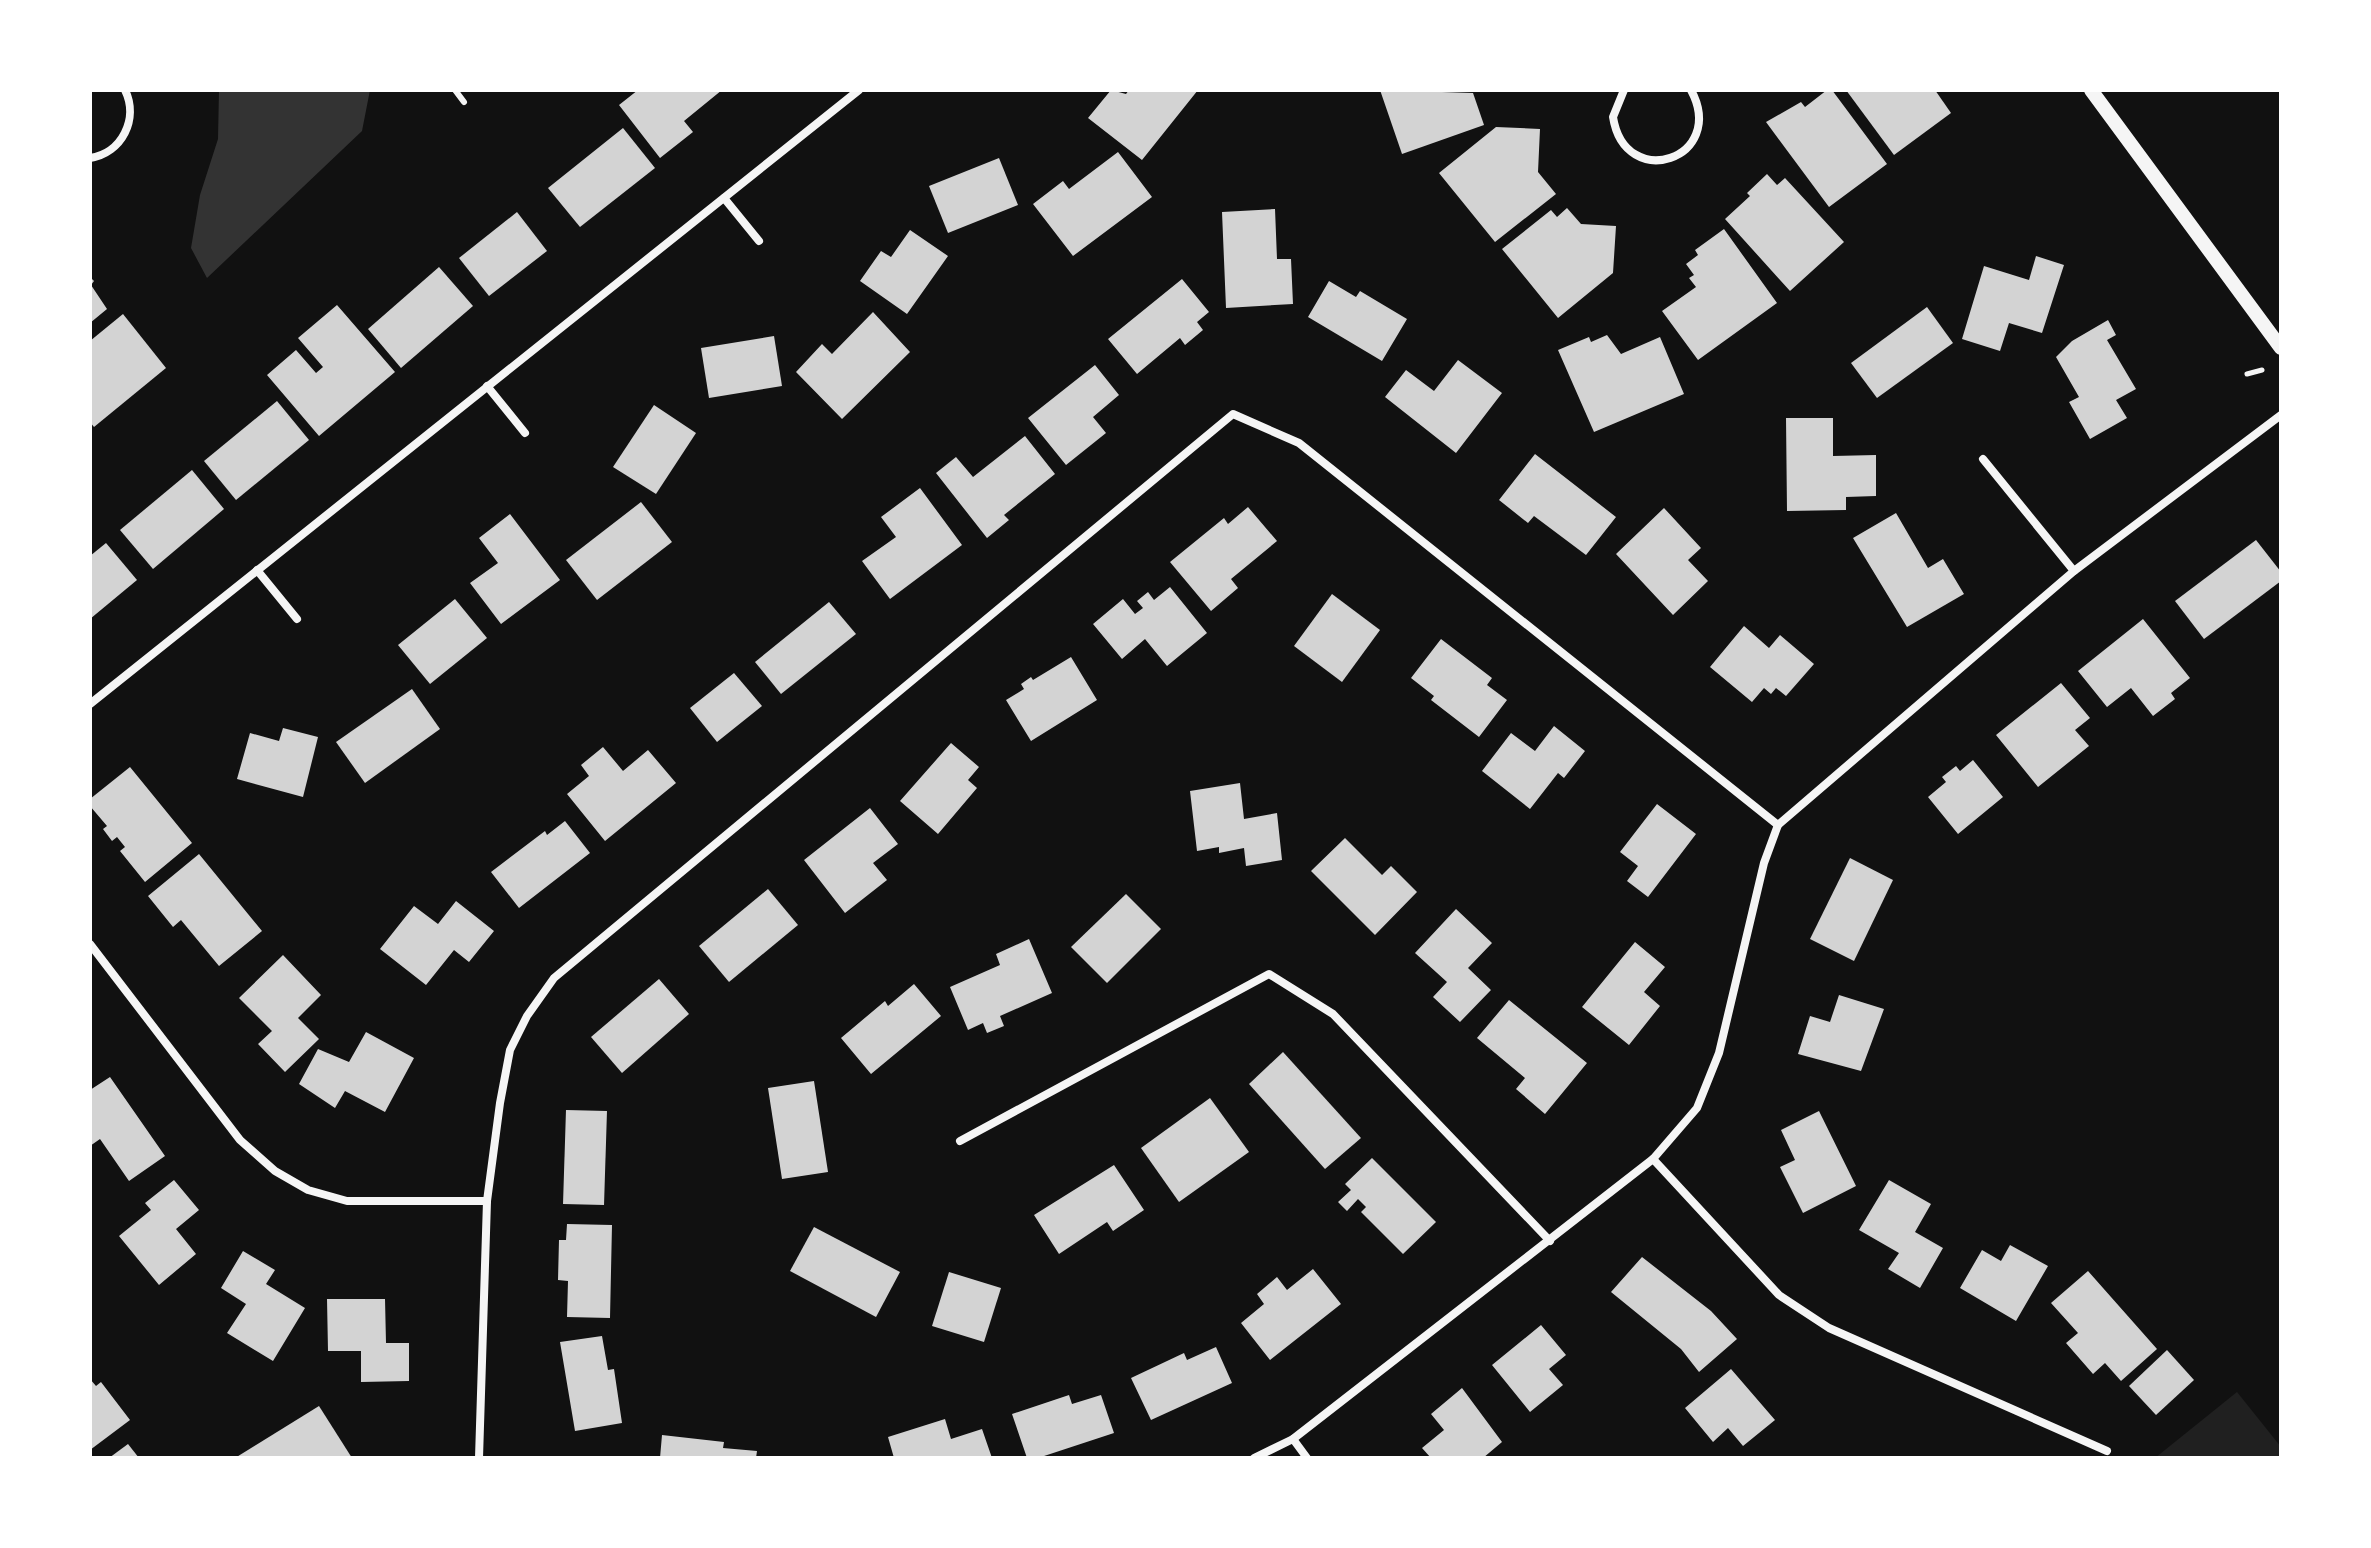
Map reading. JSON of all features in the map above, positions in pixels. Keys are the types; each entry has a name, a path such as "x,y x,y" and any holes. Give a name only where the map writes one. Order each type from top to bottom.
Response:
{"street":[{"path":"90,158 112,149 123,138 131,109 125,90"},
{"path":"90,704 859,90"},
{"path":"1624,90 1613,117 1623,145 1635,155 1664,161 1690,146 1697,133 1698,103 1691,90"},
{"path":"2091,90 2281,348"},
{"path":"724,198 759,241"},
{"path":"487,386 525,433"},
{"path":"479,1458 487,1201 510,1050 527,1016 554,978 1233,414 1299,443 1778,825"},
{"path":"1254,1458 1293,1439 1653,1159 1697,1108 1719,1053 1764,863 1778,825 2074,571 2281,415"},
{"path":"1983,459 2074,571"},
{"path":"257,570 297,619"},
{"path":"90,944 240,1140 275,1171 308,1190 347,1201 487,1201"},
{"path":"960,1141 1269,974 1333,1014 1550,1241"},
{"path":"1653,1159 1779,1295 1829,1328 2107,1451"},
{"path":"1293,1439 1307,1458"}],"lane":[{"path":"455,90 464,102"}],"path":[{"path":"2247,374 2262,370"}],"shaded area":[{"path":"219,90 370,90 362,131 207,278 191,248 200,195 218,139"},
{"path":"2237,1392 2281,1447 2281,1458 2155,1458"}],"building":[{"path":"638,90 722,90 684,121 693,132 660,158 619,105"},
{"path":"1111,90 1126,94 1129,90 1198,90 1142,160 1088,118"},
{"path":"1380,90 1473,93 1484,125 1402,154"},
{"path":"1827,90 1832,90 1887,164 1829,207 1766,122 1801,102 1805,107"},
{"path":"1846,90 1935,90 1951,113 1894,155"},
{"path":"1496,127 1540,129 1538,172 1556,194 1495,242 1439,173"},
{"path":"623,128 655,168 580,227 548,188"},
{"path":"1118,152 1152,197 1073,256 1033,204 1063,181 1069,189"},
{"path":"999,158 1018,205 948,233 929,186"},
{"path":"1767,174 1777,185 1785,178 1844,242 1790,291 1725,219 1750,196 1747,193"},
{"path":"1567,208 1581,224 1616,226 1613,273 1558,318 1502,249 1551,210 1557,217"},
{"path":"1275,209 1277,259 1291,259 1293,304 1226,308 1222,212"},
{"path":"517,212 547,251 489,296 459,258"},
{"path":"1724,229 1777,303 1698,360 1662,311 1696,287 1689,278 1694,275 1686,264 1698,255 1695,250"},
{"path":"910,230 948,256 907,314 860,281 881,251 891,257"},
{"path":"2036,256 2064,265 2042,333 2009,323 2000,351 1962,339 1984,266 2029,280"},
{"path":"439,267 473,306 401,368 368,329"},
{"path":"90,277 94,281 91,285 107,309 90,323"},
{"path":"1182,279 1209,312 1197,322 1203,330 1185,345 1180,338 1137,374 1108,339"},
{"path":"1329,281 1356,297 1360,291 1407,319 1382,361 1308,317"},
{"path":"337,305 395,372 319,436 267,375 296,350 316,373 323,367 298,338"},
{"path":"1927,307 1953,343 1877,398 1851,363"},
{"path":"873,312 910,352 842,419 796,372 822,344 832,354"},
{"path":"123,314 166,368 94,427 90,422 90,341"},
{"path":"2108,320 2116,335 2107,340 2136,389 2116,400 2127,418 2090,439 2069,402 2079,397 2056,357 2072,341"},
{"path":"1607,335 1621,354 1660,337 1684,394 1594,432 1558,350 1589,337 1591,342"},
{"path":"774,336 782,386 709,398 701,348"},
{"path":"1458,360 1502,393 1456,453 1385,397 1406,370 1434,391"},
{"path":"1095,365 1119,395 1093,417 1106,433 1066,465 1028,418"},
{"path":"277,401 309,440 236,500 204,461"},
{"path":"654,405 696,433 656,494 613,467"},
{"path":"1786,418 1833,418 1833,456 1876,455 1876,496 1846,497 1846,510 1787,511"},
{"path":"1025,436 1055,474 1004,515 1009,520 987,538 936,473 956,457 973,477"},
{"path":"1535,454 1616,517 1586,555 1534,516 1528,523 1499,500"},
{"path":"192,470 224,509 153,569 120,530"},
{"path":"920,488 962,545 890,599 862,561 896,537 881,517"},
{"path":"641,502 672,542 597,600 566,560"},
{"path":"1248,507 1277,541 1231,579 1238,588 1211,611 1170,562 1224,518 1228,524"},
{"path":"1664,508 1701,548 1688,560 1708,581 1673,615 1616,554"},
{"path":"1896,513 1928,568 1943,559 1964,594 1907,627 1853,538"},
{"path":"510,514 560,580 501,624 470,583 498,563 479,538"},
{"path":"2256,540 2281,572 2281,581 2204,639 2175,601"},
{"path":"106,543 137,580 90,619 90,556"},
{"path":"1170,587 1207,633 1167,666 1145,639 1122,659 1093,624 1123,599 1135,614 1143,608 1137,601 1148,592 1154,600"},
{"path":"1332,594 1380,630 1342,682 1294,646"},
{"path":"455,599 487,638 430,684 398,645"},
{"path":"829,602 856,634 781,694 755,662"},
{"path":"2143,619 2190,678 2171,693 2175,699 2153,716 2131,688 2107,707 2078,671"},
{"path":"1744,626 1769,648 1780,635 1814,664 1786,696 1776,688 1771,694 1764,688 1752,702 1710,667"},
{"path":"1441,639 1492,678 1487,685 1507,700 1479,737 1431,700 1434,696 1411,678"},
{"path":"1071,657 1097,700 1031,741 1006,700 1024,689 1021,684 1031,677 1033,680"},
{"path":"734,673 762,706 717,742 690,708"},
{"path":"2061,683 2090,718 2075,730 2089,746 2038,787 1996,735"},
{"path":"412,689 440,729 365,783 336,742"},
{"path":"1554,726 1585,751 1564,778 1558,773 1530,809 1482,771 1511,733 1535,751"},
{"path":"283,728 318,737 303,797 237,779 250,733 279,741"},
{"path":"951,743 979,767 968,780 977,788 938,834 900,801"},
{"path":"603,747 623,771 648,750 676,783 605,841 567,794 589,776 581,765"},
{"path":"1973,760 2003,797 1958,834 1928,797 1946,782 1942,777 1956,766 1960,771"},
{"path":"130,767 192,843 145,882 120,851 125,847 117,837 112,841 103,829 107,826 90,806 90,799"},
{"path":"1240,783 1244,819 1277,813 1282,860 1246,866 1244,848 1219,853 1219,847 1197,851 1190,791"},
{"path":"1657,804 1696,834 1648,897 1627,881 1638,866 1620,852"},
{"path":"870,808 898,844 873,863 887,880 845,913 804,860"},
{"path":"565,821 590,853 519,908 491,872 545,831 547,835"},
{"path":"1345,838 1382,875 1391,866 1417,892 1375,935 1311,871"},
{"path":"199,854 262,931 219,966 181,920 173,927 148,896"},
{"path":"1850,858 1893,880 1854,961 1810,939"},
{"path":"768,889 798,925 729,982 699,946"},
{"path":"1126,894 1161,929 1107,983 1071,947"},
{"path":"456,901 494,931 469,962 454,950 426,985 380,949 414,906 438,924"},
{"path":"1456,909 1492,943 1468,968 1491,990 1460,1022 1433,997 1447,982 1415,953"},
{"path":"1029,939 1052,993 1000,1016 1004,1026 987,1033 983,1023 968,1030 950,987 1000,965 996,954"},
{"path":"1635,942 1665,967 1644,992 1660,1006 1629,1045 1582,1007"},
{"path":"283,955 321,995 298,1018 319,1039 285,1072 258,1044 272,1031 239,998"},
{"path":"659,979 689,1014 622,1073 591,1037"},
{"path":"914,984 941,1016 871,1074 841,1038 885,1001 888,1006"},
{"path":"1839,995 1884,1009 1861,1071 1798,1054 1810,1016 1830,1022"},
{"path":"1509,1000 1587,1063 1545,1114 1516,1089 1525,1078 1477,1038"},
{"path":"366,1032 414,1058 385,1112 345,1091 335,1108 299,1084 318,1049 349,1062"},
{"path":"1283,1052 1361,1138 1325,1169 1249,1084"},
{"path":"110,1077 165,1156 129,1181 100,1139 90,1146 90,1090"},
{"path":"814,1081 828,1172 782,1179 768,1088"},
{"path":"1210,1098 1249,1152 1179,1202 1141,1148"},
{"path":"566,1110 607,1111 604,1205 563,1204"},
{"path":"1819,1111 1856,1186 1803,1213 1780,1167 1795,1160 1781,1130"},
{"path":"1372,1158 1436,1222 1403,1254 1361,1212 1366,1207 1358,1199 1347,1211 1338,1202 1351,1190 1345,1184"},
{"path":"1114,1165 1144,1210 1113,1231 1107,1222 1059,1254 1034,1215"},
{"path":"174,1180 199,1210 176,1229 196,1254 159,1285 119,1236 151,1210 145,1203"},
{"path":"1889,1180 1931,1204 1915,1232 1943,1248 1920,1288 1888,1269 1899,1253 1859,1230"},
{"path":"567,1224 612,1225 610,1318 567,1317 568,1281 558,1280 559,1240 566,1240"},
{"path":"814,1227 900,1272 876,1317 790,1271"},
{"path":"2010,1245 2048,1266 2016,1321 1960,1288 1982,1250 2001,1261"},
{"path":"243,1251 275,1270 266,1284 305,1308 273,1361 227,1333 246,1304 221,1288"},
{"path":"1642,1257 1711,1311 1737,1339 1699,1372 1681,1349 1611,1292"},
{"path":"1313,1269 1341,1304 1270,1360 1241,1323 1264,1304 1257,1294 1277,1277 1287,1290"},
{"path":"2088,1271 2157,1349 2121,1381 2105,1363 2093,1374 2066,1343 2078,1333 2051,1303"},
{"path":"949,1272 1001,1288 984,1342 932,1326"},
{"path":"327,1299 385,1299 386,1343 409,1343 409,1381 361,1382 361,1351 328,1351"},
{"path":"1541,1325 1566,1355 1549,1369 1563,1385 1530,1412 1492,1365"},
{"path":"602,1336 608,1370 614,1369 622,1423 575,1431 560,1342"},
{"path":"1216,1347 1232,1383 1151,1420 1131,1378 1184,1353 1187,1360"},
{"path":"2167,1350 2194,1380 2156,1415 2129,1386"},
{"path":"1731,1369 1775,1420 1743,1446 1728,1428 1713,1442 1685,1408"},
{"path":"90,1379 96,1386 101,1382 130,1420 90,1450"},
{"path":"1462,1388 1502,1442 1483,1458 1431,1458 1422,1448 1444,1430 1431,1414"},
{"path":"1069,1395 1072,1404 1101,1395 1114,1433 1038,1458 1027,1458 1012,1414"},
{"path":"319,1406 352,1458 235,1458"},
{"path":"945,1419 951,1439 982,1429 992,1458 894,1458 888,1437"},
{"path":"662,1435 724,1442 723,1448 757,1451 756,1458 660,1458"},
{"path":"128,1444 139,1458 109,1458"}]}
